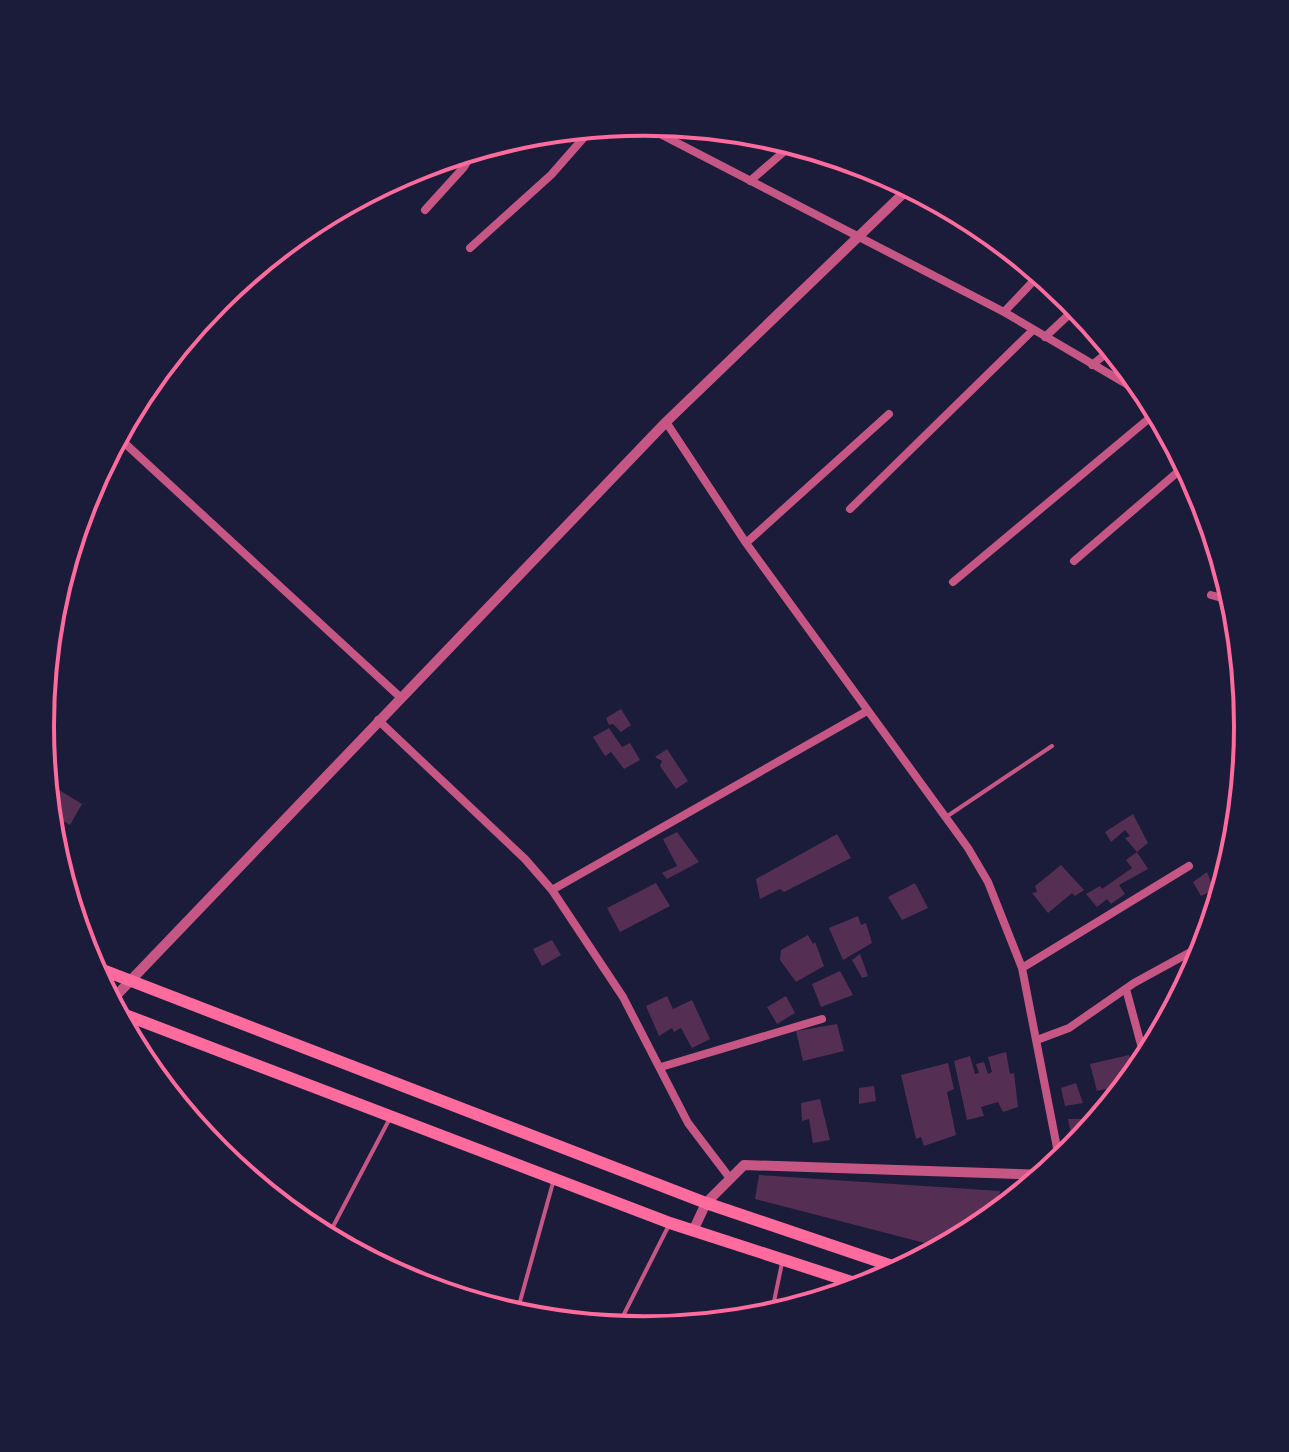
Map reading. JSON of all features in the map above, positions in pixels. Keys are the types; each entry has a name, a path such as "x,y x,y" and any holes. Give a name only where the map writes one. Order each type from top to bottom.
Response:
{"main road":[{"path":"108,972 706,1203 887,1264"},
{"path":"131,1017 670,1223 846,1281"}],"street":[{"path":"665,137 1004,312 1124,382"},
{"path":"470,248 551,175 582,139"},
{"path":"750,181 783,153"},
{"path":"425,210 466,164"},
{"path":"119,994 666,422 902,194"},
{"path":"1004,312 1033,281"},
{"path":"1045,337 1068,315"},
{"path":"850,509 1033,330"},
{"path":"1092,365 1104,356"},
{"path":"746,543 889,414"},
{"path":"953,582 1148,419"},
{"path":"666,422 746,543 946,817 988,882 1022,968 1057,1148"},
{"path":"126,444 400,697"},
{"path":"1074,561 1177,472"},
{"path":"1211,595 1221,598"},
{"path":"552,890 867,711"},
{"path":"378,720 525,859 552,890 605,966 688,1123 729,1177"},
{"path":"1022,968 1189,866"},
{"path":"1037,1040 1069,1028 1126,989 1190,953"},
{"path":"1126,989 1141,1045"},
{"path":"661,1067 822,1019"},
{"path":"693,1231 706,1203 744,1165 1029,1174"}],"lane":[{"path":"946,817 1052,746"},
{"path":"333,1227 391,1115"},
{"path":"520,1303 554,1179"},
{"path":"623,1315 670,1223"},
{"path":"774,1302 782,1261"}],"building":[{"path":"621,709 631,725 621,732 613,724 609,725 606,718"},
{"path":"609,728 622,747 630,743 640,760 624,769 611,752 605,756 593,737"},
{"path":"667,749 688,781 676,789 660,766 662,761 655,757"},
{"path":"58,789 82,804 70,825 62,820"},
{"path":"1133,814 1148,843 1137,852 1125,838 1130,836 1125,830 1111,842 1105,832"},
{"path":"677,832 699,862 667,879 662,873 677,866 663,839"},
{"path":"837,834 851,858 784,892 780,889 760,899 756,879"},
{"path":"1137,852 1148,869 1119,885 1125,894 1111,904 1107,899 1097,907 1086,894 1100,886 1102,889 1132,868 1126,860"},
{"path":"1061,865 1084,890 1075,896 1072,893 1048,913 1032,893 1037,892 1035,886"},
{"path":"1207,872 1211,891 1201,896 1193,882"},
{"path":"656,883 670,906 620,932 607,908"},
{"path":"915,883 928,908 902,920 888,897"},
{"path":"858,916 861,925 866,923 872,943 843,960 829,928"},
{"path":"808,935 813,944 815,942 824,966 796,982 780,960 781,950"},
{"path":"552,940 561,955 542,966 533,949"},
{"path":"860,954 868,976 862,978 852,960"},
{"path":"840,971 853,995 821,1007 812,984"},
{"path":"667,996 673,1009 692,1000 710,1039 692,1048 681,1028 674,1032 672,1028 659,1036 646,1006"},
{"path":"786,996 795,1013 777,1024 767,1007"},
{"path":"837,1024 844,1051 803,1061 796,1031"},
{"path":"1006,1052 1010,1074 1014,1073 1018,1107 1003,1112 998,1102 981,1107 984,1116 967,1120 954,1061 970,1056 975,1074 979,1073 976,1064 984,1062 988,1074 992,1072 988,1057"},
{"path":"1129,1055 1130,1061 1110,1088 1097,1091 1090,1064"},
{"path":"948,1063 954,1089 947,1092 956,1135 924,1146 921,1137 916,1139 901,1075"},
{"path":"1076,1083 1083,1103 1065,1106 1061,1088"},
{"path":"874,1086 876,1101 859,1104 859,1088"},
{"path":"820,1099 830,1140 813,1143 809,1119 802,1121 801,1103"},
{"path":"1068,1119 1084,1119 1071,1134"},
{"path":"759,1175 1000,1191 998,1198 973,1217 928,1244 755,1199"}]}
